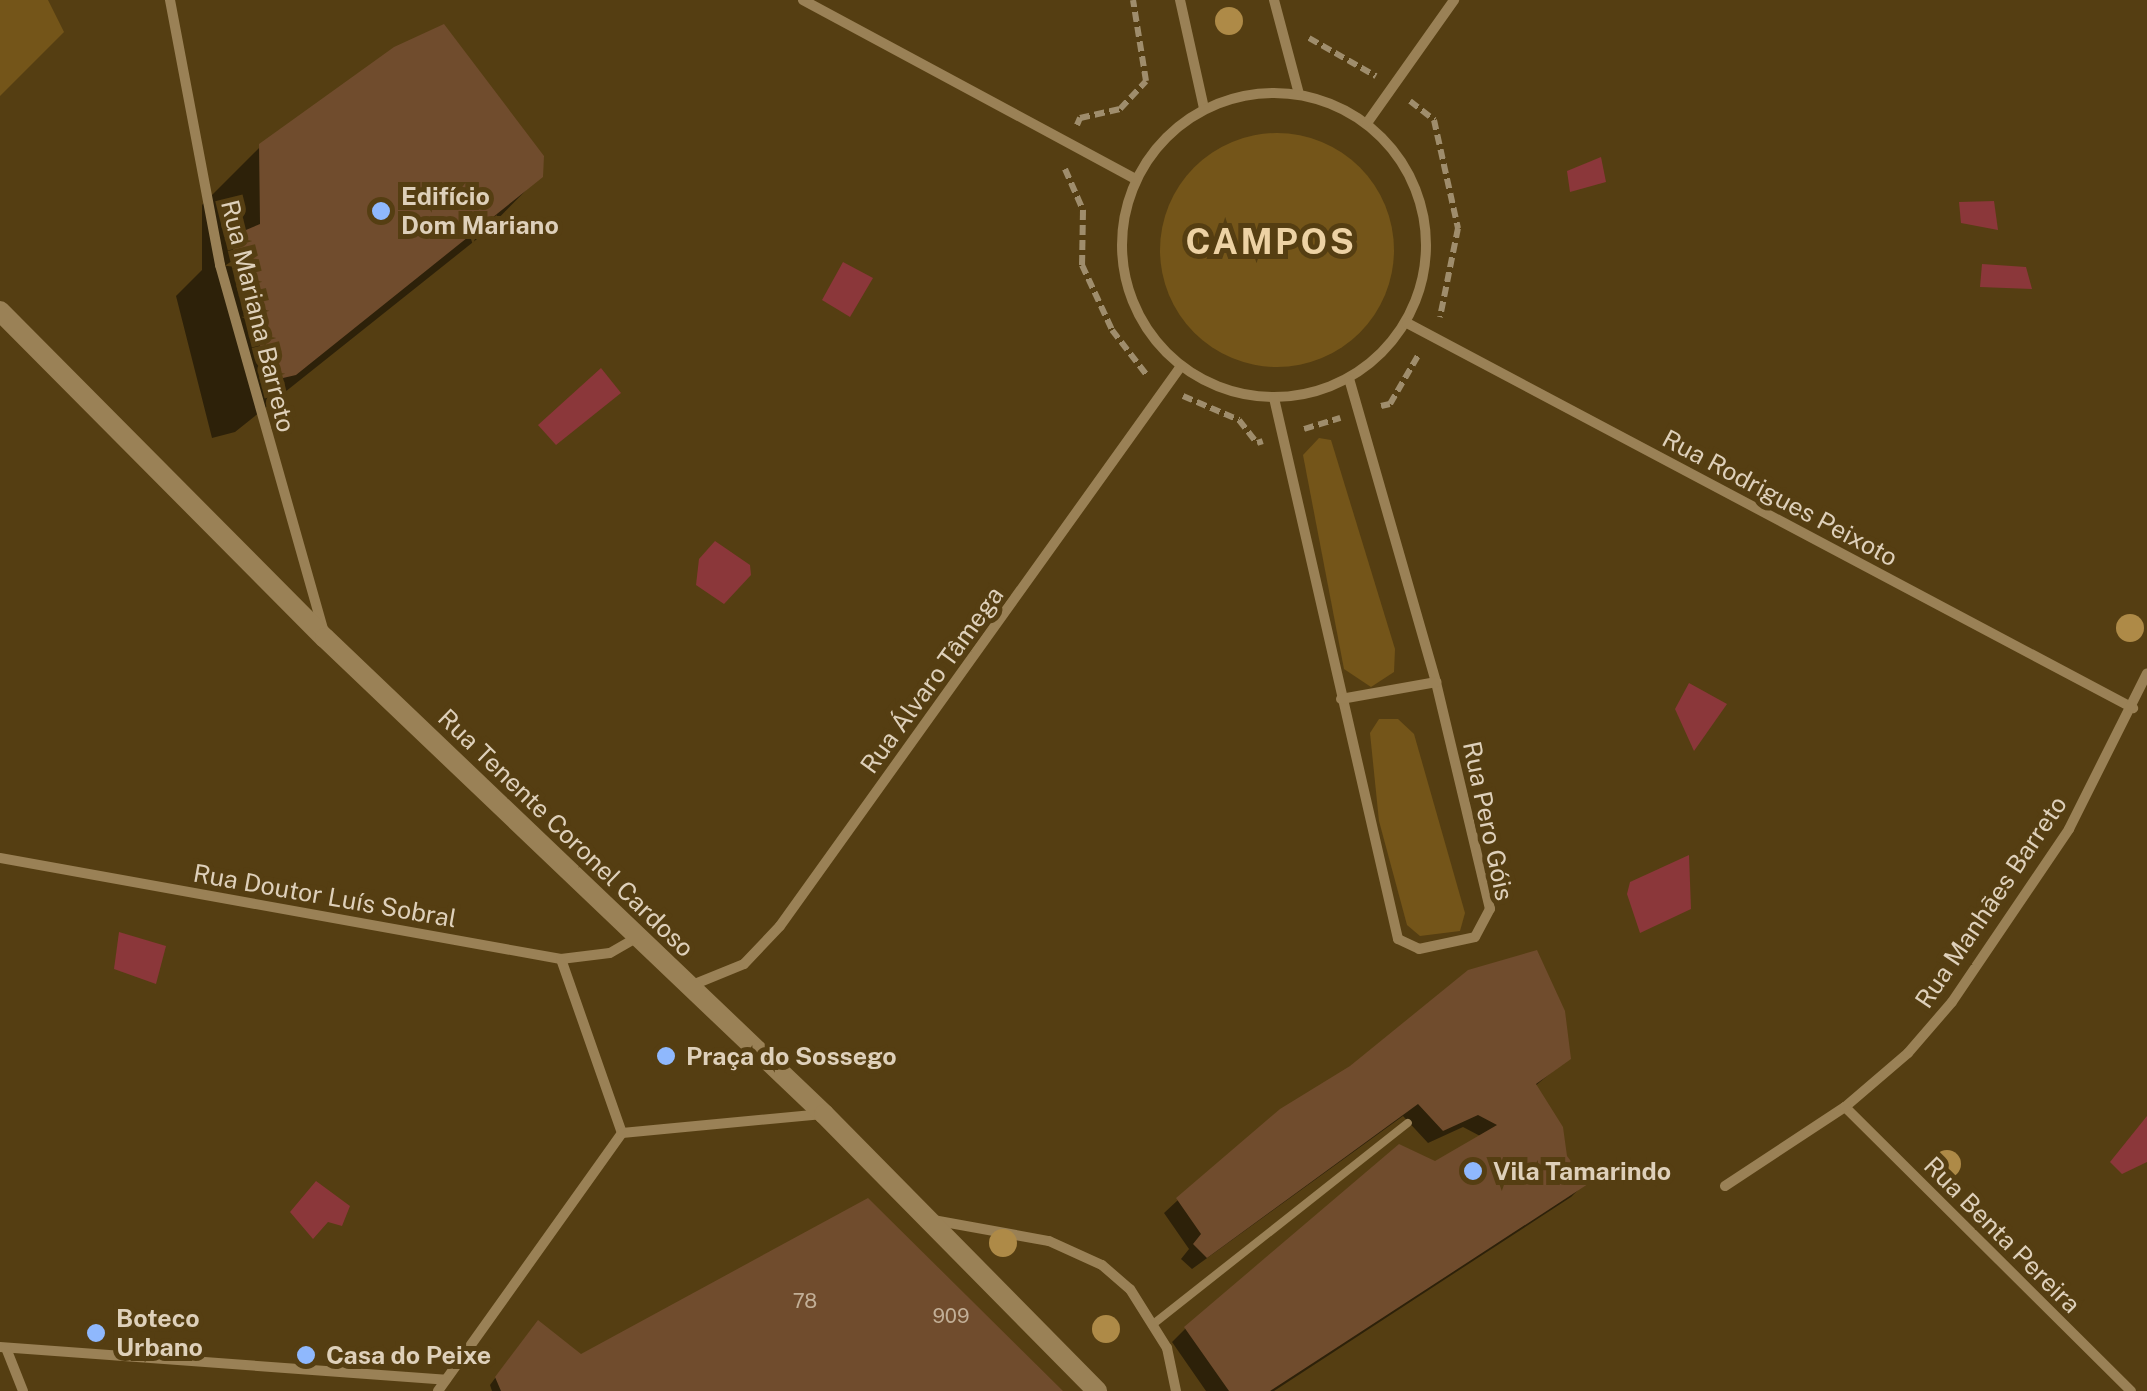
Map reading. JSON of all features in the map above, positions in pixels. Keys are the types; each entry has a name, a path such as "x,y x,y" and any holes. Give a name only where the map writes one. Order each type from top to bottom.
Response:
{"main road":[{"name":"Rua Tenente Coronel Cardoso","path":"0,312 326,638 824,1114 1097,1391"}],"street":[{"name":"Rua Mariana Barreto","path":"170,0 220,265 326,638"},
{"path":"803,0 1135,179"},
{"path":"1180,0 1204,108"},
{"path":"1274,0 1299,94"},
{"path":"1367,123 1454,0"},
{"path":"1299,94 1367,123 1405,164 1425,215 1426,271 1408,323 1382,355 1349,380 1274,398 1225,390 1181,366 1146,328 1125,281 1122,229 1135,179 1164,138 1204,108 1235,96 1299,94"},
{"name":"Rua Rodrigues Peixoto","path":"1408,323 2134,708"},
{"name":"Rua Álvaro Tâmega","path":"690,986 744,964 780,926 1181,366"},
{"name":"Rua Pero Góis","path":"1274,398 1398,939 1418,949 1474,937 1490,909 1436,682 1349,380"},
{"name":"Rua Manhães Barreto","path":"1725,1186 1845,1107 1908,1052 1952,1002 2068,830 2134,708 2147,672"},
{"path":"1341,699 1436,682"},
{"name":"Rua Doutor Luís Sobral","path":"0,858 562,959 610,953 639,936"},
{"path":"562,959 622,1132"},
{"name":"Rua Benta Pereira","path":"1845,1107 2131,1391"},
{"path":"622,1132 824,1114"},
{"path":"438,1391 448,1386 622,1132"},
{"path":"928,1220 1049,1241 1102,1265 1130,1289 1152,1325 1176,1375 1176,1391"},
{"path":"23,1391 3,1348 448,1386"}],"lane":[{"path":"1152,1325 1246,1258 1408,1122"}],"path":[{"path":"1132,0 1146,81 1120,109 1080,118 1062,163 1082,210 1082,265 1112,330 1144,373 1240,420 1257,443 1390,404 1445,308 1458,228"}],"shaded area":[{"path":"0,0 48,0 64,32 0,96"},
{"path":"1277,133 1322,142 1360,167 1385,205 1394,250 1385,295 1360,333 1322,358 1277,367 1232,358 1194,333 1169,295 1160,250 1169,205 1194,167 1232,142"},
{"path":"1601,157 1606,182 1570,192 1567,171"},
{"path":"1994,201 1998,230 1961,223 1959,202"},
{"path":"843,262 873,278 850,317 822,300"},
{"path":"1982,264 2026,267 2032,289 1980,287"},
{"path":"601,368 621,393 556,445 538,425"},
{"path":"1319,438 1331,440 1395,649 1394,672 1371,687 1344,669 1303,455"},
{"path":"715,541 750,565 751,575 724,604 696,585 699,559"},
{"path":"1689,683 1727,704 1694,751 1675,709"},
{"path":"1379,719 1398,719 1414,734 1465,913 1460,931 1420,936 1407,925 1379,821 1370,733"},
{"path":"1689,855 1691,909 1640,933 1627,894 1630,882"},
{"path":"119,932 166,946 156,984 114,969"},
{"path":"2147,1116 2147,1162 2122,1174 2110,1162"},
{"path":"316,1181 350,1206 342,1226 328,1222 313,1239 290,1212"}],"building":[{"name":"Edifício Dom Mariano","path":"444,24 544,156 543,177 296,375 270,381 233,249 234,235 260,224 259,144 394,47"},
{"name":"Vila Tamarindo","path":"1537,950 1565,1011 1571,1059 1536,1084 1563,1127 1567,1156 1588,1184 1270,1391 1229,1391 1184,1327 1399,1144 1435,1161 1497,1125 1478,1115 1443,1131 1418,1104 1207,1258 1193,1244 1201,1234 1176,1198 1280,1109 1350,1066 1468,970"},
{"path":"868,1198 1063,1391 501,1391 495,1377 538,1320 581,1354"}],"place":[{"name":"Edifício Dom Mariano","path":"381,211"},
{"name":"Praça do Sossego","path":"666,1056"},
{"name":"Vila Tamarindo","path":"1473,1171"},
{"name":"Boteco Urbano","path":"96,1333"},
{"name":"Casa do Peixe","path":"306,1355"}],"district":[{"name":"CAMPOS","path":"1271,242"}]}
